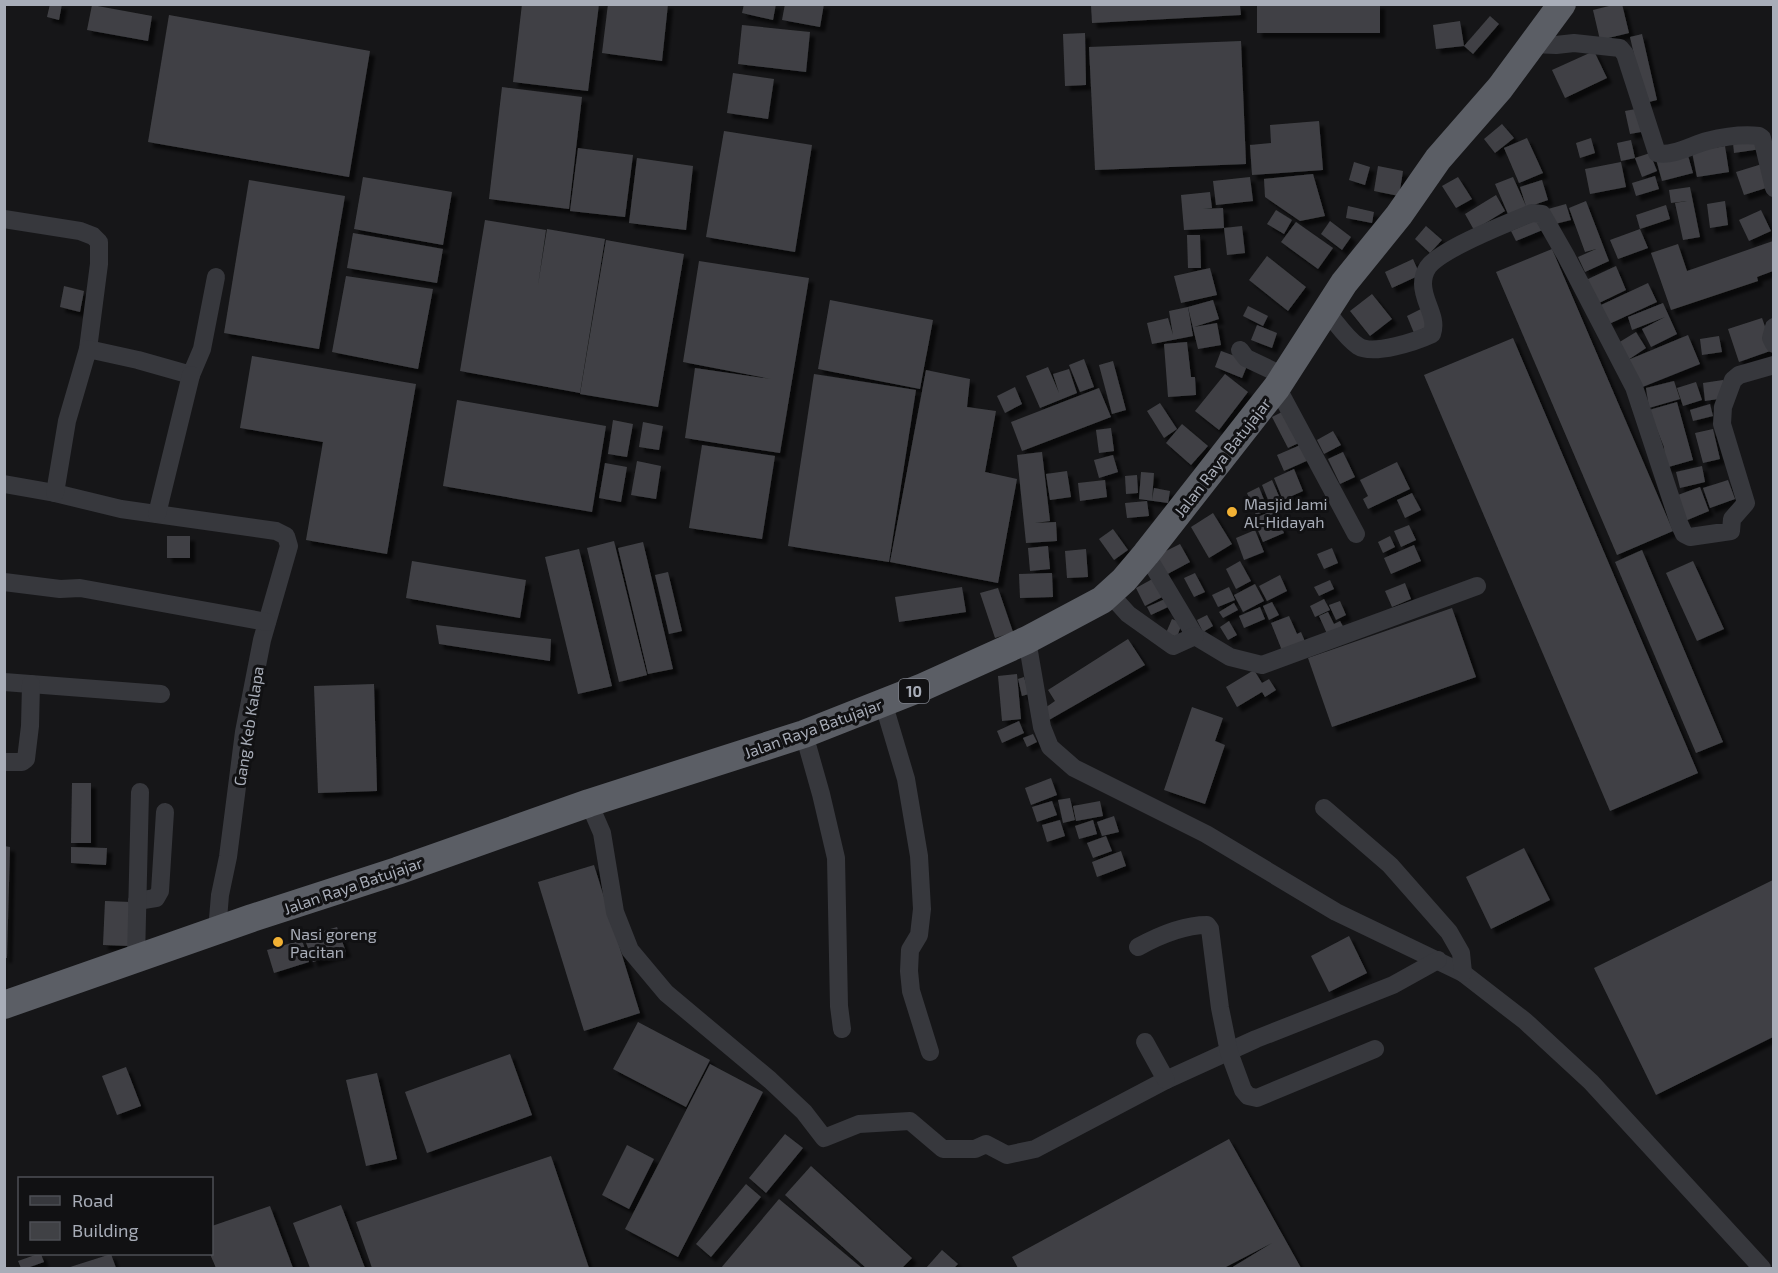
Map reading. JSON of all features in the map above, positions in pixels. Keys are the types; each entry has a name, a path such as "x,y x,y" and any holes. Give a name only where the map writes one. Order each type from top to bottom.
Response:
{"highway":[{"name":"Jalan Raya Batujajar","path":"4,1005 136,958 397,871 589,802 804,734 923,687 1027,640 1102,600 1146,555 1281,381 1344,283 1399,215 1438,159 1500,88 1562,4"}],"street":[{"path":"1532,44 1574,43 1620,48 1625,54 1657,153 1669,153 1726,138 1759,136 1765,147 1773,188"},
{"path":"1326,311 1359,346 1370,350 1422,339 1432,334 1434,329 1423,291 1423,275 1429,265 1464,243 1532,213 1542,214 1634,387 1679,523 1684,534 1690,537 1731,531 1732,519 1746,502 1721,415 1733,380 1739,375 1773,365"},
{"path":"4,219 80,231 93,236 99,242 99,264 88,349 67,421 55,493"},
{"path":"4,484 55,493 121,509 157,514 191,375 202,349 216,277"},
{"path":"1773,327 1773,344"},
{"path":"88,349 191,375"},
{"path":"1240,350 1246,358 1281,381 1356,534"},
{"name":"Gang Keb Kalapa","path":"157,514 276,531 286,536 289,546 267,622 244,732 228,857 220,895 218,931"},
{"path":"1146,555 1195,636 1230,657 1262,665 1477,586"},
{"path":"4,582 60,589 80,588 267,622"},
{"path":"1110,594 1128,614 1173,646 1195,636"},
{"path":"1027,640 1041,727 1050,747 1074,768 1206,834 1336,912 1464,974 1525,1020 1591,1082 1762,1269"},
{"path":"4,682 161,694"},
{"path":"4,762 17,763 26,759 31,684"},
{"path":"883,702 906,779 920,856 922,909 919,935 910,950 909,971 911,991 930,1052"},
{"path":"804,734 836,858 839,1006 842,1029"},
{"path":"136,958 140,792"},
{"path":"589,802 602,833 615,912 630,950 666,993 770,1080 804,1112 824,1138 859,1124 910,1121 943,1149 975,1149 986,1144 1007,1155 1035,1149 1166,1080 1256,1039 1392,986 1438,960"},
{"path":"1324,808 1390,866 1449,932 1461,953 1464,974"},
{"path":"137,901 156,898 160,891 165,812"},
{"path":"1138,947 1156,937 1181,929 1203,925 1207,925 1210,929 1220,1008 1229,1052 1243,1090 1248,1096 1257,1098 1376,1049"},
{"path":"1146,1042 1166,1080"}],"building":[{"path":"50,4 62,4 59,20 47,17"},
{"path":"522,4 599,4 588,91 513,82"},
{"path":"608,4 668,4 662,61 602,53"},
{"path":"744,4 776,4 773,20 742,13"},
{"path":"785,4 824,4 820,27 782,20"},
{"path":"1257,4 1380,4 1380,33 1257,33"},
{"path":"1622,4 1629,33 1600,40 1593,10"},
{"path":"92,5 152,16 148,41 87,30"},
{"path":"1091,5 1240,5 1241,15 1092,23"},
{"path":"169,15 370,51 349,177 148,142"},
{"path":"1490,16 1499,24 1473,54 1464,46"},
{"path":"1460,21 1464,46 1436,49 1433,25"},
{"path":"742,25 810,32 806,72 738,64"},
{"path":"1085,33 1086,85 1065,86 1063,34"},
{"path":"1642,34 1657,100 1645,103 1630,37"},
{"path":"1241,41 1246,164 1095,170 1089,47"},
{"path":"1594,51 1607,78 1565,98 1552,70"},
{"path":"733,73 774,79 768,119 727,113"},
{"path":"502,87 582,97 569,209 489,199"},
{"path":"1641,108 1646,131 1630,134 1625,111"},
{"path":"1319,121 1323,170 1252,175 1250,145 1271,143 1270,125"},
{"path":"1502,124 1514,138 1495,153 1484,139"},
{"path":"724,131 812,145 795,252 706,237"},
{"path":"1527,138 1543,173 1519,183 1504,148"},
{"path":"1591,138 1595,153 1580,158 1576,143"},
{"path":"1759,139 1761,149 1734,153 1733,143"},
{"path":"1631,140 1635,158 1621,161 1617,143"},
{"path":"1725,146 1729,172 1697,177 1692,152"},
{"path":"578,148 633,155 625,217 570,211"},
{"path":"1687,152 1693,173 1662,181 1656,159"},
{"path":"1650,153 1657,171 1642,177 1635,158"},
{"path":"637,158 693,166 686,230 629,223"},
{"path":"1354,162 1370,167 1365,185 1349,180"},
{"path":"1621,162 1626,187 1590,194 1585,169"},
{"path":"1762,164 1769,187 1744,195 1736,172"},
{"path":"1378,166 1403,171 1399,196 1374,191"},
{"path":"1313,174 1325,216 1300,221 1265,197 1264,179"},
{"path":"1655,176 1659,189 1636,196 1632,183"},
{"path":"363,177 452,192 443,245 354,229"},
{"path":"1250,177 1253,201 1216,205 1213,181"},
{"path":"1458,177 1472,199 1456,208 1442,186"},
{"path":"1513,177 1526,206 1520,187 1542,180 1548,200 1508,214 1495,184"},
{"path":"249,180 345,196 319,349 224,333"},
{"path":"1690,187 1700,237 1683,240 1675,203 1687,201 1671,203 1669,190"},
{"path":"1210,192 1212,208 1203,209 1223,208 1224,228 1184,230 1181,195"},
{"path":"1496,195 1505,211 1474,230 1465,214"},
{"path":"1586,201 1609,261 1585,272 1578,257 1596,249 1585,252 1569,208"},
{"path":"1725,201 1728,225 1710,228 1707,204"},
{"path":"1566,204 1571,220 1555,224 1548,209"},
{"path":"1666,205 1670,219 1640,229 1636,215"},
{"path":"1348,206 1374,212 1372,223 1346,218"},
{"path":"1276,210 1292,220 1284,234 1267,224"},
{"path":"1761,210 1771,231 1749,241 1739,220"},
{"path":"1541,218 1545,229 1516,241 1511,231"},
{"path":"485,220 546,230 538,285 547,229 605,239 580,393 460,371"},
{"path":"1330,221 1351,237 1342,250 1321,234"},
{"path":"1296,222 1333,248 1318,269 1281,242"},
{"path":"1242,226 1245,253 1227,255 1224,228"},
{"path":"1426,226 1442,240 1430,253 1415,239"},
{"path":"1640,229 1648,248 1618,259 1610,240"},
{"path":"353,233 443,249 437,283 347,268"},
{"path":"1187,235 1200,235 1201,268 1188,268"},
{"path":"606,240 684,254 658,407 580,394"},
{"path":"1773,241 1773,271 1757,277 1758,281 1671,310 1651,253 1678,244 1687,271"},
{"path":"1552,249 1673,531 1617,555 1496,272"},
{"path":"1267,256 1306,287 1288,311 1249,280"},
{"path":"1413,259 1420,275 1392,288 1385,272"},
{"path":"699,261 809,278 780,453 685,438 695,368 771,379 683,362"},
{"path":"1616,266 1626,290 1597,304 1586,280"},
{"path":"1210,268 1217,295 1181,303 1174,276"},
{"path":"346,276 433,289 418,369 332,352"},
{"path":"1648,283 1657,302 1609,324 1601,305"},
{"path":"64,286 84,291 80,312 60,307"},
{"path":"1372,294 1392,319 1370,336 1350,311"},
{"path":"830,300 933,320 920,389 818,369"},
{"path":"1213,300 1219,319 1194,327 1217,323 1221,345 1198,349 1188,307"},
{"path":"1663,303 1677,334 1651,347 1642,329 1665,317 1632,330 1628,317"},
{"path":"1248,306 1268,316 1263,326 1243,316"},
{"path":"1188,307 1193,336 1152,344 1147,323 1168,318 1173,335 1169,311"},
{"path":"1425,307 1432,324 1414,333 1407,316"},
{"path":"1762,318 1773,350 1739,362 1728,329"},
{"path":"1257,325 1277,333 1272,348 1251,340"},
{"path":"1636,332 1646,348 1628,360 1688,335 1700,364 1640,388 1618,343"},
{"path":"1719,336 1722,352 1702,355 1700,339"},
{"path":"1513,338 1698,773 1610,811 1424,375"},
{"path":"1187,342 1191,377 1195,377 1196,395 1168,397 1164,344"},
{"path":"1221,351 1249,361 1242,378 1215,367"},
{"path":"252,356 416,384 387,554 306,540 323,442 240,428"},
{"path":"1084,359 1094,387 1080,392 1069,365"},
{"path":"1113,361 1126,410 1112,414 1099,365"},
{"path":"1048,367 1059,393 1053,374 1069,369 1077,393 1040,408 1026,376"},
{"path":"926,370 970,379 967,407 996,411 985,472 1017,479 998,583 890,562"},
{"path":"814,374 916,390 889,562 788,546"},
{"path":"1225,374 1248,392 1219,430 1195,411"},
{"path":"1723,380 1725,398 1705,401 1703,383"},
{"path":"1674,381 1680,399 1649,408 1646,388"},
{"path":"1696,382 1702,400 1683,406 1677,388"},
{"path":"1015,387 1022,404 1005,413 997,396"},
{"path":"1099,388 1111,417 1022,451 1011,422"},
{"path":"457,400 606,426 592,512 443,486"},
{"path":"1677,402 1693,460 1665,468 1664,447 1649,410"},
{"path":"1160,403 1177,429 1164,438 1147,411"},
{"path":"1710,404 1713,416 1693,421 1690,410"},
{"path":"1288,409 1303,441 1288,448 1272,417"},
{"path":"613,420 633,424 627,457 608,454"},
{"path":"643,422 663,426 659,450 639,447"},
{"path":"1182,424 1208,446 1191,465 1166,443"},
{"path":"1111,428 1114,451 1099,453 1096,430"},
{"path":"1713,429 1720,459 1703,463 1695,433"},
{"path":"1333,431 1341,445 1324,454 1317,440"},
{"path":"1305,443 1311,459 1284,471 1277,455"},
{"path":"702,445 775,456 762,539 689,528"},
{"path":"1042,452 1050,521 1035,523 1056,522 1057,541 1026,543 1017,455"},
{"path":"1343,452 1355,477 1340,484 1328,459"},
{"path":"1113,455 1118,472 1099,478 1094,460"},
{"path":"637,461 661,466 656,499 631,495"},
{"path":"1397,462 1410,489 1368,509 1363,499 1368,496 1360,480"},
{"path":"605,463 627,467 621,502 599,498"},
{"path":"1702,466 1705,482 1680,488 1676,472"},
{"path":"1294,469 1303,491 1283,500 1274,478"},
{"path":"1067,471 1071,497 1050,500 1046,474"},
{"path":"1141,472 1154,473 1152,500 1154,488 1170,491 1168,503 1139,499"},
{"path":"1137,475 1138,493 1126,494 1125,476"},
{"path":"1105,480 1107,497 1080,501 1078,483"},
{"path":"1272,480 1282,503 1271,507 1262,485"},
{"path":"1728,480 1735,499 1710,508 1703,488"},
{"path":"1259,487 1268,510 1256,515 1247,493"},
{"path":"1700,487 1709,511 1685,521 1675,496"},
{"path":"1412,493 1421,510 1405,518 1397,500"},
{"path":"1147,501 1149,516 1127,518 1125,503"},
{"path":"1274,510 1284,533 1263,542 1253,519"},
{"path":"1213,513 1232,544 1209,558 1191,527"},
{"path":"1409,525 1416,540 1401,547 1394,531"},
{"path":"1113,529 1128,550 1114,560 1099,539"},
{"path":"1255,530 1264,552 1244,560 1236,538"},
{"path":"167,536 190,536 190,558 167,558"},
{"path":"1390,536 1395,547 1383,553 1378,542"},
{"path":"614,541 647,675 619,682 587,548"},
{"path":"643,542 673,669 648,674 618,548"},
{"path":"1180,544 1190,562 1162,577 1152,558"},
{"path":"1414,545 1421,561 1391,574 1384,558"},
{"path":"1048,546 1050,569 1030,571 1028,548"},
{"path":"1332,548 1338,563 1324,569 1317,554"},
{"path":"579,549 612,686 578,694 545,557"},
{"path":"1086,549 1088,577 1067,578 1065,551"},
{"path":"1642,550 1723,742 1696,753 1615,562"},
{"path":"412,561 526,580 520,618 406,598"},
{"path":"1240,561 1251,581 1236,589 1226,569"},
{"path":"1693,561 1724,629 1697,641 1666,573"},
{"path":"668,572 682,631 669,634 655,575"},
{"path":"1052,573 1053,597 1020,598 1019,574"},
{"path":"1195,573 1205,592 1194,597 1184,578"},
{"path":"1280,575 1287,591 1267,601 1259,586"},
{"path":"1156,577 1166,595 1145,606 1136,588"},
{"path":"1330,580 1334,589 1319,596 1314,587"},
{"path":"1405,583 1411,599 1392,607 1385,591"},
{"path":"1255,584 1264,601 1243,612 1234,595"},
{"path":"962,587 966,612 899,622 895,597"},
{"path":"1229,587 1235,600 1218,607 1212,595"},
{"path":"998,588 1013,632 995,638 980,593"},
{"path":"1165,599 1168,607 1151,615 1147,607"},
{"path":"1324,599 1330,610 1315,617 1310,606"},
{"path":"1340,601 1346,615 1336,620 1329,605"},
{"path":"1272,602 1279,615 1269,620 1263,606"},
{"path":"1234,603 1238,610 1223,618 1219,612"},
{"path":"1260,607 1265,619 1244,628 1239,616"},
{"path":"1452,608 1476,677 1332,727 1308,658"},
{"path":"1328,612 1334,624 1340,621 1344,628 1328,636 1319,616"},
{"path":"1207,615 1213,626 1203,632 1197,620"},
{"path":"1289,616 1297,634 1301,632 1306,644 1283,653 1271,623"},
{"path":"1172,619 1182,623 1177,637 1166,633"},
{"path":"1229,621 1237,635 1228,640 1220,627"},
{"path":"436,625 551,639 550,661 439,644"},
{"path":"1128,639 1145,665 1049,720 1042,710 1055,701 1048,690"},
{"path":"1254,670 1262,683 1269,679 1276,690 1265,697 1262,692 1237,707 1226,687"},
{"path":"1017,674 1021,719 1002,721 998,676"},
{"path":"1024,677 1029,694 1022,696 1018,679"},
{"path":"374,684 377,791 318,793 314,686"},
{"path":"1192,707 1223,718 1215,741 1225,745 1205,804 1164,790"},
{"path":"1019,721 1024,733 1002,743 997,731"},
{"path":"1033,734 1037,742 1027,747 1023,738"},
{"path":"1051,778 1057,795 1031,805 1025,788"},
{"path":"72,783 91,783 91,843 71,843"},
{"path":"1070,798 1075,820 1063,823 1058,800"},
{"path":"1052,801 1057,815 1037,822 1032,807"},
{"path":"1100,801 1103,816 1076,821 1073,806"},
{"path":"1114,816 1119,832 1102,836 1097,822"},
{"path":"1060,820 1065,836 1047,842 1042,825"},
{"path":"1093,820 1097,834 1079,839 1075,826"},
{"path":"1106,836 1112,851 1093,858 1087,843"},
{"path":"4,846 10,847 7,958 4,958"},
{"path":"71,847 107,848 106,865 71,863"},
{"path":"1524,848 1550,900 1491,929 1466,877"},
{"path":"1121,851 1126,866 1097,877 1092,862"},
{"path":"594,865 640,1013 584,1031 538,882"},
{"path":"1773,880 1773,1037 1656,1095 1594,968"},
{"path":"105,901 131,902 130,946 103,945"},
{"path":"337,927 346,952 313,962 304,937"},
{"path":"1349,936 1367,973 1329,992 1311,956"},
{"path":"302,940 309,962 274,973 267,950"},
{"path":"638,1022 710,1060 686,1107 613,1069"},
{"path":"510,1054 532,1115 427,1153 405,1092"},
{"path":"710,1064 763,1092 678,1257 625,1229"},
{"path":"126,1067 141,1106 117,1115 102,1076"},
{"path":"377,1073 397,1159 366,1166 346,1080"},
{"path":"785,1134 803,1148 766,1193 749,1178"},
{"path":"1229,1139 1301,1268 1231,1268 1272,1243 1224,1268 1018,1268 1012,1257"},
{"path":"627,1145 654,1159 629,1209 602,1195"},
{"path":"551,1156 589,1268 372,1268 356,1222"},
{"path":"811,1166 912,1258 902,1268 866,1268 785,1195"},
{"path":"746,1184 761,1197 711,1257 696,1244"},
{"path":"779,1199 862,1268 721,1268"},
{"path":"341,1205 365,1268 310,1268 293,1223"},
{"path":"270,1206 293,1268 216,1268 210,1255 213,1255 213,1226"},
{"path":"942,1250 958,1264 954,1268 926,1268"},
{"path":"41,1255 44,1262 21,1268 18,1261"},
{"path":"111,1255 116,1268 67,1268"}],"place":[{"name":"Masjid Jami Al-Hidayah","path":"1232,512"},
{"name":"Nasi goreng Pacitan","path":"278,942"}]}
